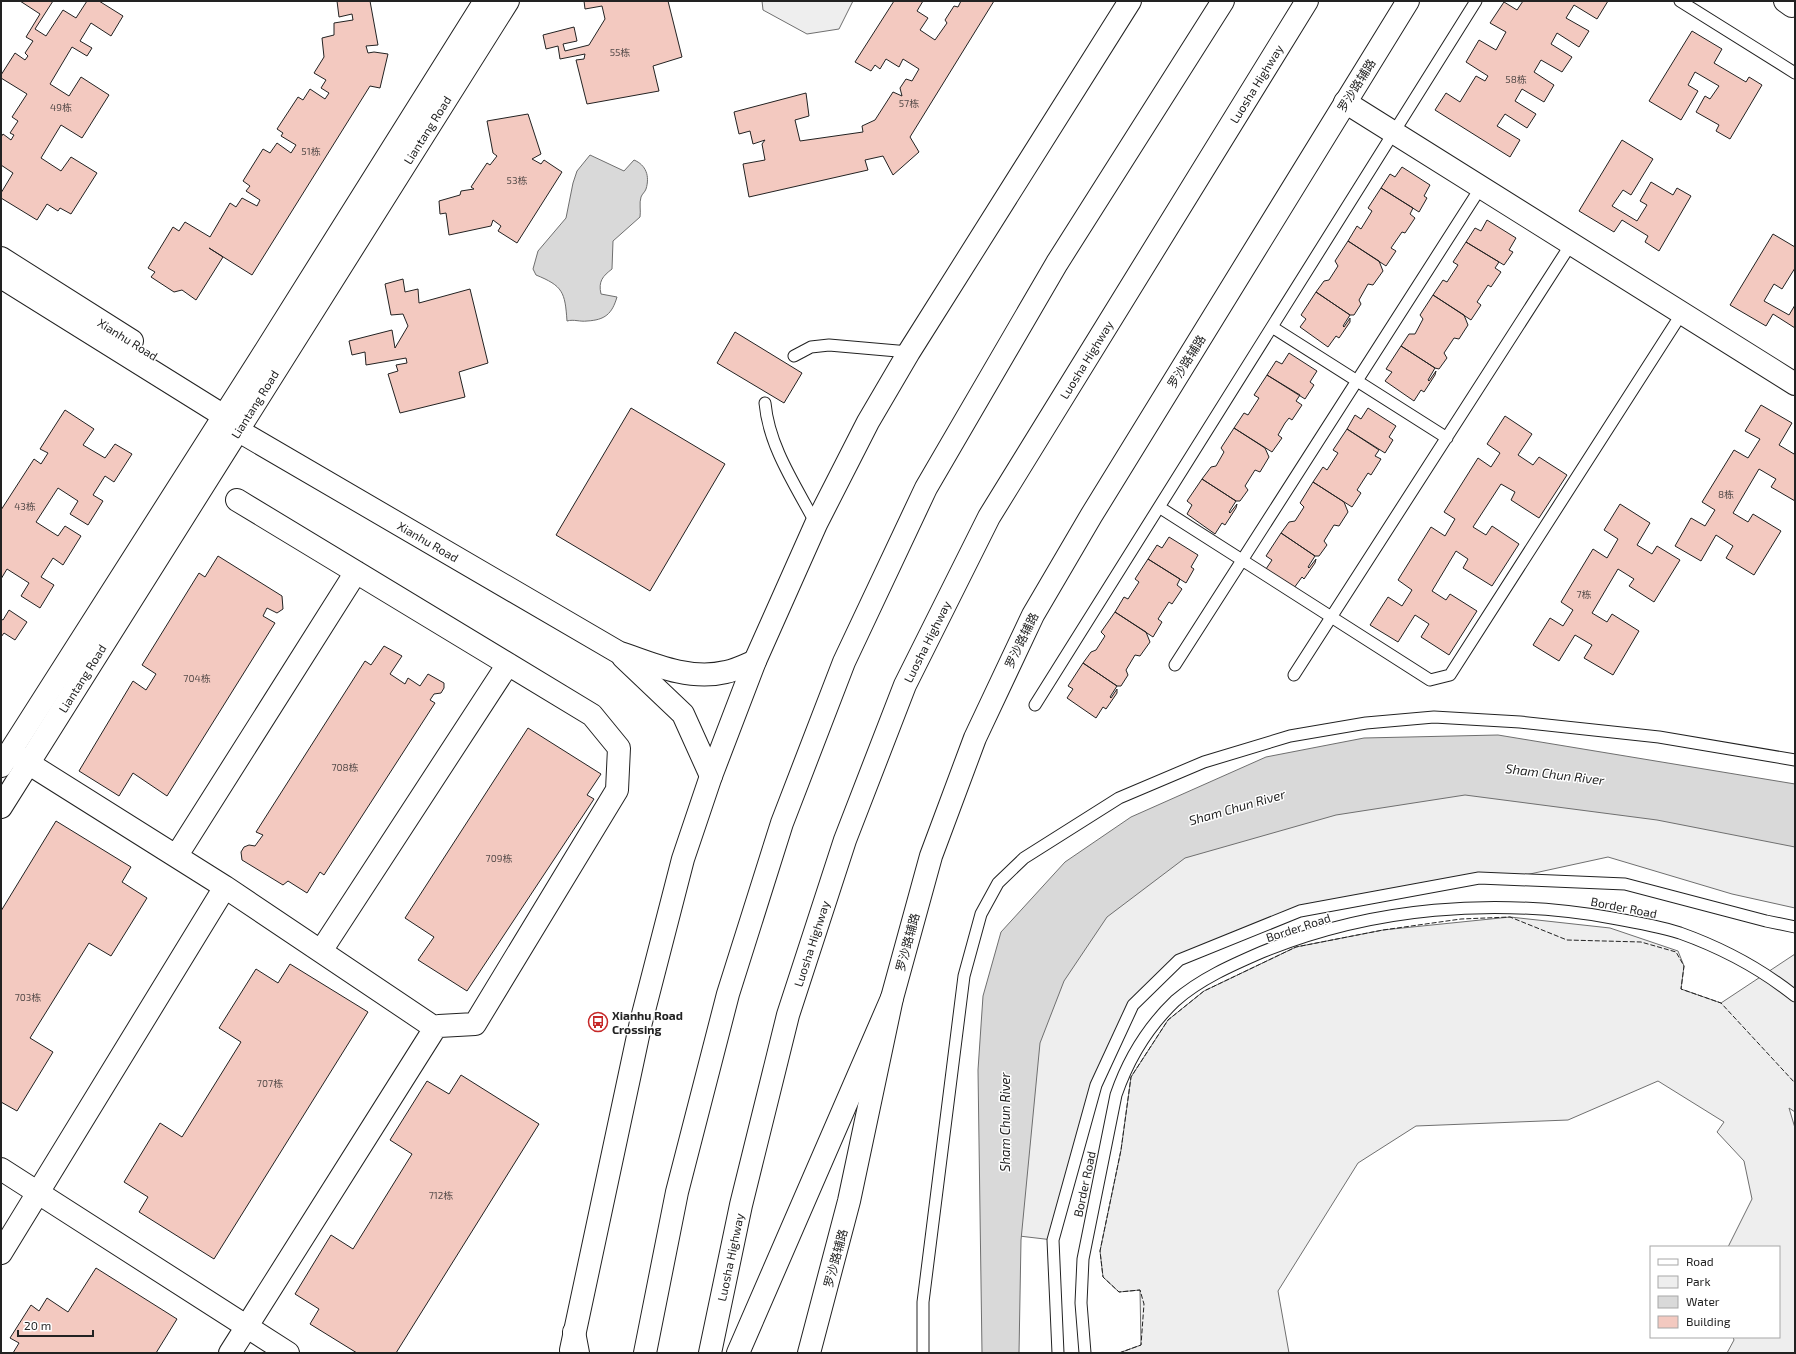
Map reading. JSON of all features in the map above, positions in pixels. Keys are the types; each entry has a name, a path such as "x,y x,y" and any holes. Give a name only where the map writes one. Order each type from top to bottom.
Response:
{"main road":[{"name":"Liantang Road","path":"1,807 28,764 232,417 485,1"},
{"name":"Liantang Road","path":"6,759 508,1"},
{"path":"570,1353 641,1022 683,860 711,776 755,661 816,524 868,422 909,352 1130,1"},
{"path":"645,1353 677,1192 728,994 782,823 844,662 926,488 1057,263 1223,1"},
{"name":"Luosha Highway","path":"710,1353 741,1205 788,1015 845,840 905,685 989,517 1308,1"},
{"name":"罗沙路辅路","path":"809,1353 849,1201 892,998 931,856 975,738 1033,615 1090,516 1408,1"},
{"path":"1345,102 1795,384"},
{"name":"Xianhu Road","path":"1,258 232,417"},
{"name":"Xianhu Road","path":"1,277 618,652"},
{"path":"230,1353 435,1028 439,1026 475,1024 616,790 619,748 592,715 236,500"},
{"path":"177,855 356,572"},
{"path":"618,652 670,670 697,675 726,672 755,661"},
{"path":"618,652 683,714 711,776"},
{"path":"321,951 508,664"},
{"path":"6,759 28,764 177,855 435,1028"},
{"path":"1,1253 225,887"},
{"path":"738,1353 892,998"},
{"path":"1,1169 288,1353"},
{"path":"574,1332 578,1353"}],"lane":[{"path":"1035,705 1476,1"},
{"path":"1680,1 1795,73"},
{"path":"1176,665 1481,187"},
{"path":"1294,675 1571,244"},
{"path":"1159,507 1430,680 1450,675 1682,313"},
{"path":"1272,327 1447,438"},
{"path":"794,356 811,347 829,345 909,352"},
{"path":"765,403 767,421 772,438 816,524"},
{"path":"923,1353 923,1302 964,976 985,908 998,883 1024,858 1119,798 1204,762 1290,736 1366,723 1434,717 1520,722 1659,736 1795,760"},
{"path":"1058,1353 1053,1240 1096,1085 1133,1005 1179,960 1300,911 1479,878 1625,884 1766,921 1795,927"},
{"name":"Border Road","path":"1085,1353 1081,1303 1083,1259 1086,1237 1116,1095 1122,1077 1130,1059 1151,1029 1175,1001 1197,985 1229,967 1277,946 1306,936 1364,921 1425,911 1487,907 1517,907 1573,911 1678,933 1729,953 1762,972 1795,996"}],"green space":[{"path":"762,1 853,1 839,29 807,34 763,10"},
{"path":"1462,762 1795,816 1795,908 1732,894 1608,857 1507,879 1300,911 1170,969 1124,1025 1090,1105 1053,1240 1002,1234 1046,917 1174,828"},
{"path":"1510,917 1610,928 1678,951 1684,966 1681,989 1721,1003 1795,954 1795,1112 1789,1108 1795,1128 1795,1353 1727,1353 1734,1340 1733,1338 1780,1338 1780,1246 1728,1246 1752,1199 1744,1161 1717,1132 1724,1122 1658,1081 1568,1120 1416,1126 1358,1163 1278,1291 1289,1353 1119,1353 1141,1345 1140,1290 1119,1292 1103,1277 1100,1251 1121,1150 1131,1077 1168,1020 1204,991 1296,947 1383,930"}],"water":[{"path":"590,155 624,171 634,160 642,165 648,180 646,190 640,199 640,217 613,241 612,269 606,274 601,282 601,294 617,297 613,308 607,315 599,319 567,321 565,303 561,291 552,283 536,275 533,269 538,251 566,218 577,171"},
{"name":"Sham Chun River","path":"1498,735 1795,784 1795,847 1657,820 1465,795 1336,815 1185,858 1107,917 1064,981 1040,1043 1021,1240 1019,1353 982,1353 978,1070 983,996 1001,932 1065,862 1131,817 1266,757 1364,738"}],"building":[{"path":"20,1 53,1 35,29 46,36 63,10 76,18 87,1 99,1 123,16 111,36 91,23 80,41 92,48 87,56 72,47 50,84 69,96 81,77 109,95 82,138 61,125 41,158 61,171 71,157 97,173 71,214 60,208 58,211 47,204 37,220 1,198 1,193 13,173 1,165 1,137 3,134 11,140 14,135 10,133 18,121 12,117 27,94 1,78 1,75 15,53 25,60 28,56 25,53 33,41 26,37 40,14"},
{"path":"337,1 370,1 378,45 366,46 368,53 374,52 388,54 380,88 370,86 252,275 209,248 223,257 196,300 182,290 174,292 151,277 155,272 148,268 173,227 179,231 185,222 210,237 230,203 236,207 242,198 257,206 260,200 246,191 250,186 243,181 263,149 270,153 277,143 291,153 296,145 281,136 283,133 277,129 298,97 303,100 310,89 325,99 329,93 321,88 326,80 314,73 324,57 322,38 334,35 334,23 353,20 352,14 339,17"},
{"path":"584,1 668,1 682,57 653,66 659,91 587,104 576,60 584,59 585,54 560,59 558,46 546,49 543,35 574,27 577,41 563,44 565,51 589,45 605,19 602,6 585,9"},
{"path":"894,1 923,1 917,11 928,18 920,30 935,40 947,23 945,20 954,6 958,7 961,1 994,1 910,137 919,152 893,175 883,156 865,160 868,170 749,197 743,164 765,160 762,144 765,140 753,144 750,131 739,134 734,112 806,93 809,116 795,120 800,141 863,132 862,126 875,120 893,92 902,96 900,88 906,79 912,81 919,69 903,59 899,67 886,59 880,69 875,65 871,71 855,62"},
{"path":"1523,1 1608,1 1597,19 1574,5 1566,18 1589,31 1579,47 1557,33 1551,44 1572,57 1562,72 1541,60 1534,72 1554,85 1544,102 1522,89 1515,101 1536,114 1527,128 1505,114 1497,126 1520,140 1510,157 1435,110 1446,93 1460,102 1476,76 1485,81 1488,76 1466,62 1479,40 1496,50 1506,32 1490,23 1504,2 1517,10"},
{"path":"1692,31 1722,49 1714,63 1746,82 1749,77 1762,85 1730,139 1716,131 1719,125 1696,112 1705,96 1710,99 1719,86 1695,72 1688,85 1698,91 1681,120 1649,101"},
{"path":"528,114 541,154 532,159 541,164 544,160 562,172 517,243 498,231 501,226 493,220 491,226 449,235 446,213 440,214 439,201 460,195 461,191 474,189 471,187 487,163 490,165 497,156 493,153 487,121"},
{"path":"1622,140 1653,159 1631,195 1623,190 1612,206 1637,221 1647,205 1640,201 1651,182 1673,195 1677,188 1691,196 1659,251 1645,242 1648,236 1622,220 1614,232 1579,211"},
{"path":"1402,167 1430,185 1424,196 1427,198 1419,212 1381,188 1390,174 1395,177"},
{"path":"1381,188 1413,208 1410,214 1415,218 1405,233 1402,232 1391,248 1396,251 1386,266 1348,241 1357,226 1361,229 1372,211 1368,208"},
{"path":"1487,220 1516,238 1509,250 1513,252 1504,265 1466,242 1475,228 1481,231"},
{"path":"1773,234 1795,247 1795,268 1782,289 1774,284 1764,301 1789,315 1795,305 1795,328 1773,314 1766,326 1730,305"},
{"path":"1348,241 1379,261 1383,271 1373,285 1368,284 1359,300 1361,304 1354,315 1350,315 1316,292 1324,281 1329,280 1338,266 1335,261"},
{"path":"1466,242 1499,262 1495,268 1501,272 1491,287 1488,285 1477,302 1481,305 1471,320 1433,295 1443,280 1447,282 1458,265 1453,262"},
{"path":"403,279 405,292 418,289 419,303 470,289 488,363 459,372 465,397 400,413 388,374 398,371 396,365 407,363 406,358 366,365 365,352 352,355 349,341 392,330 395,348 408,326 403,314 391,315 385,284"},
{"path":"1316,292 1350,315 1343,326 1344,327 1350,318 1350,322 1339,338 1336,336 1328,347 1300,327 1306,319 1301,315"},
{"path":"1433,295 1464,315 1468,325 1459,339 1454,338 1444,353 1447,358 1439,369 1435,368 1401,346 1409,334 1415,334 1423,319 1420,315"},
{"path":"735,332 802,373 784,403 717,363"},
{"path":"1401,346 1435,368 1428,380 1429,381 1436,371 1424,392 1421,390 1414,401 1385,381 1392,372 1386,369"},
{"path":"1289,353 1317,371 1310,382 1314,385 1305,399 1267,375 1276,361 1282,364"},
{"path":"1267,375 1300,395 1296,401 1302,405 1292,420 1289,418 1285,423 1278,435 1282,438 1272,452 1234,428 1244,413 1248,415 1259,398 1254,395"},
{"path":"1761,405 1792,423 1779,445 1794,454 1795,452 1795,501 1771,487 1776,479 1759,469 1733,513 1748,522 1753,514 1781,531 1754,575 1726,558 1733,546 1716,535 1701,561 1675,546 1691,518 1705,526 1715,510 1702,502 1734,450 1748,458 1760,439 1745,431"},
{"path":"631,408 725,464 650,591 556,535"},
{"path":"1368,408 1396,426 1389,437 1393,440 1385,453 1347,429 1355,415 1361,419"},
{"path":"65,410 94,429 83,445 105,458 115,444 132,454 114,482 105,476 93,495 103,501 88,525 70,514 78,501 58,488 36,522 58,536 65,526 81,536 63,565 53,558 41,577 54,585 40,608 21,596 29,583 7,569 1,579 1,510 34,459 41,464 48,453 40,449"},
{"path":"1505,416 1532,434 1518,455 1533,465 1539,457 1567,475 1539,518 1511,500 1515,492 1501,484 1473,527 1486,535 1492,526 1519,544 1492,586 1463,568 1468,559 1456,551 1432,591 1446,600 1450,594 1477,611 1449,655 1421,637 1429,624 1415,615 1398,642 1370,625 1388,597 1402,606 1412,590 1398,580 1431,527 1445,536 1455,519 1444,512 1478,458 1491,467 1500,453 1487,444"},
{"path":"1234,428 1265,448 1269,457 1260,472 1255,470 1245,486 1248,490 1240,501 1236,501 1202,479 1211,467 1216,466 1224,452 1221,448"},
{"path":"1347,429 1379,450 1375,456 1381,459 1371,475 1368,473 1357,490 1361,493 1352,507 1313,482 1323,467 1327,470 1338,453 1333,450"},
{"path":"1202,479 1236,501 1229,512 1230,513 1237,504 1225,525 1222,523 1215,534 1187,514 1192,505 1187,501"},
{"path":"1313,482 1344,502 1348,512 1339,526 1334,525 1324,541 1327,545 1319,556 1315,556 1281,533 1289,522 1295,521 1304,507 1300,503"},
{"path":"1620,504 1650,523 1637,545 1652,554 1657,546 1680,560 1654,602 1629,586 1634,579 1618,569 1592,613 1607,622 1612,614 1639,631 1613,675 1584,658 1592,645 1575,635 1559,661 1533,645 1550,618 1563,626 1573,610 1561,602 1593,549 1607,558 1618,539 1604,530"},
{"path":"1281,533 1315,556 1308,567 1309,568 1316,559 1315,563 1304,579 1302,577 1294,588 1266,569 1272,560 1266,556"},
{"path":"1169,537 1198,555 1191,567 1194,569 1186,583 1148,559 1157,545 1162,548"},
{"path":"218,556 282,596 283,609 277,613 267,608 263,616 275,623 167,796 133,773 119,796 79,771 133,681 146,690 156,674 142,665 199,573 205,577"},
{"path":"1148,559 1180,579 1177,585 1182,589 1172,604 1169,602 1158,619 1162,622 1153,637 1115,612 1124,597 1128,599 1139,582 1135,579"},
{"path":"9,610 27,622 15,640 4,633 1,637 1,619 3,620"},
{"path":"1115,612 1146,632 1150,642 1140,656 1135,655 1126,670 1128,675 1121,686 1117,686 1083,663 1091,652 1096,650 1105,636 1101,632"},
{"path":"384,646 402,656 390,674 405,684 408,678 420,686 428,674 444,683 444,688 441,693 434,694 430,700 435,703 324,875 320,872 307,893 288,881 283,885 242,860 241,852 244,847 249,845 255,846 263,835 256,832 365,661 371,665"},
{"path":"1083,663 1117,686 1110,697 1111,698 1117,689 1117,693 1106,709 1103,707 1096,718 1067,698 1073,689 1068,686"},
{"path":"528,728 601,774 587,795 594,799 467,991 418,960 434,937 405,918"},
{"path":"56,821 131,867 122,882 147,898 111,956 89,943 30,1038 53,1052 17,1111 1,1102 1,911"},
{"path":"290,964 368,1012 214,1259 139,1212 148,1197 124,1182 160,1123 182,1137 241,1042 219,1028 256,969 278,983"},
{"path":"461,1075 539,1124 396,1353 357,1353 310,1324 319,1309 295,1294 331,1235 353,1249 412,1154 390,1140 427,1081 449,1094"},
{"path":"96,1268 177,1319 156,1353 13,1353 19,1343 10,1338 31,1305 39,1311 47,1298 68,1312"}],"fence":[{"path":"1119,1353 1141,1345 1144,1304 1140,1290 1119,1292 1103,1277 1100,1251 1121,1150 1131,1077 1168,1020 1204,991 1296,947 1383,930 1461,919 1510,917 1567,940 1641,942 1676,952 1684,966 1681,989 1721,1003 1795,1083"}],"place":[{"name":"Xianhu Road Crossing","path":"598,1022"}]}
